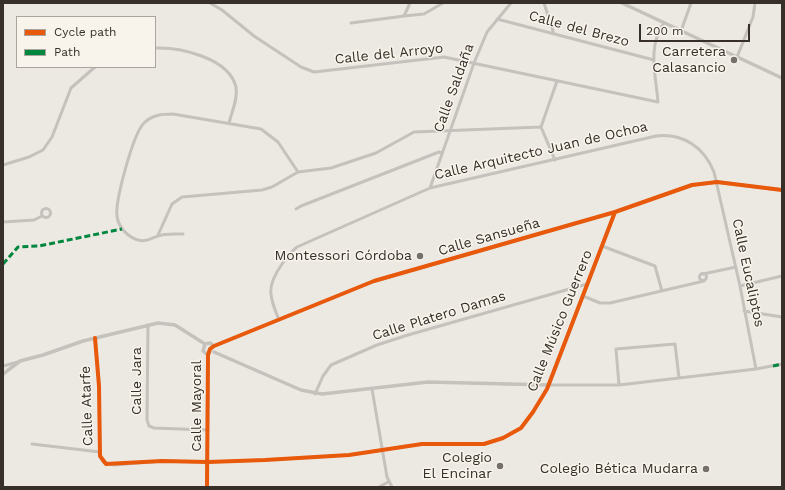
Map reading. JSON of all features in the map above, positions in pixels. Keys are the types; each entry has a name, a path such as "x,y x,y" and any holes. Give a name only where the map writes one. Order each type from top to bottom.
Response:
{"street":[{"name":"Calle del Arroyo","path":"210,3 215,4 254,36 307,70 323,71 439,57 658,102 654,60"},
{"path":"404,16 410,3"},
{"path":"351,23 424,14 443,3"},
{"name":"Calle Saldaña","path":"430,188 474,63 487,32 511,3"},
{"path":"544,3 554,34"},
{"path":"622,3 782,78"},
{"path":"682,31 691,3"},
{"path":"737,57 753,17 755,3"},
{"name":"Calle del Brezo","path":"498,19 654,60"},
{"path":"654,60 655,42 664,23"},
{"path":"156,48 193,54 214,62 228,72 234,82 236,94 229,123"},
{"path":"3,165 29,157 43,150 52,137 70,88 94,68"},
{"path":"556,160 541,127 557,81"},
{"path":"183,234 158,235 149,241 136,239 122,229 117,218 117,201 133,144 141,127 149,119 164,114 256,127 267,133 282,147 298,172"},
{"path":"158,235 169,209 182,197 262,190 272,187 298,172 314,171 352,162 376,153 411,133 541,127"},
{"name":"Calle Arquitecto Juan de Ochoa","path":"278,320 271,299 270,286 275,275 294,249 430,188 656,136 674,136 685,139 698,149 712,166 717,182"},
{"path":"296,209 439,152 442,153"},
{"name":"Calle Sansueña","path":"210,350 214,346 374,281 615,212 692,185 717,182 782,190"},
{"name":"Calle Eucaliptos","path":"717,182 740,286 756,369"},
{"name":"Calle Músico Guerrero","path":"208,462 349,455 422,444 471,445 493,442 521,428 533,412 549,385 615,212"},
{"path":"3,222 34,220 42,216"},
{"path":"602,246 655,266 662,291"},
{"path":"583,296 600,303 610,303 704,280 700,278 703,274 736,267"},
{"path":"740,286 782,276"},
{"name":"Calle Platero Damas","path":"315,394 323,376 332,365 377,345 587,284"},
{"path":"744,311 782,316"},
{"path":"5,373 4,365 95,338 164,322 170,323 205,344 210,343 214,346 214,352"},
{"name":"Calle Jara","path":"148,325 147,420 149,426 154,428 208,430"},
{"name":"Calle Atarfe","path":"95,338 99,386 101,460 110,465 162,461 208,462"},
{"path":"205,344 203,351 208,355 214,352"},
{"path":"620,385 616,349 675,344 679,378"},
{"name":"Calle Mayoral","path":"207,487 208,355 210,350"},
{"path":"214,352 300,390 315,394 328,394 428,382 620,385 756,369 782,364"},
{"path":"5,373 20,361"},
{"path":"372,389 388,482 392,487"},
{"path":"32,444 100,452"},
{"path":"379,487 388,482"}],"marked path":[{"path":"3,264 18,247 39,246 122,229"},
{"path":"773,366 782,364"}],"cycle path":[{"path":"207,487 208,355 210,349 214,346 374,281 615,212 692,185 717,182 782,190"},
{"path":"95,338 99,386 100,456 106,464 162,461 208,462 265,460 349,455 422,444 484,444 503,438 521,428 547,389 615,212"}],"place":[{"name":"Carretera Calasancio","path":"734,60"},
{"name":"Montessori Córdoba","path":"420,256"},
{"name":"Colegio El Encinar","path":"500,466"},
{"name":"Colegio Bética Mudarra","path":"706,469"}]}
